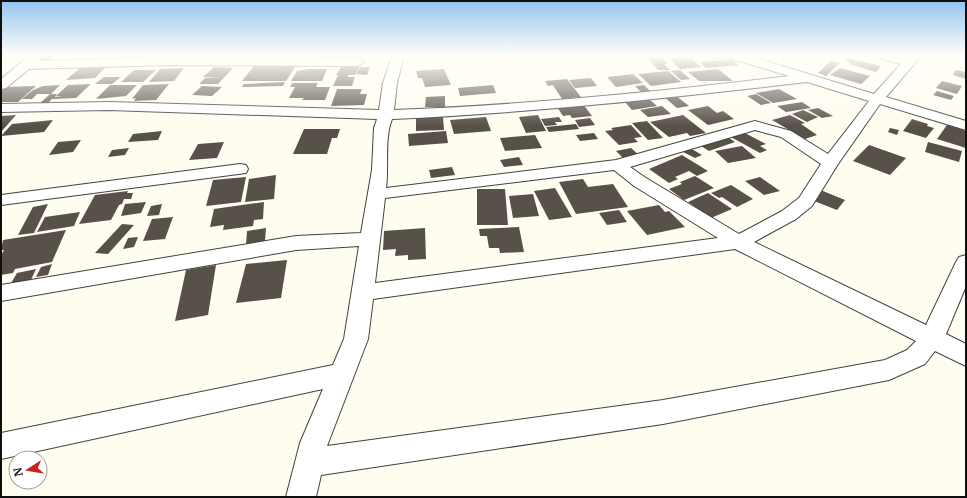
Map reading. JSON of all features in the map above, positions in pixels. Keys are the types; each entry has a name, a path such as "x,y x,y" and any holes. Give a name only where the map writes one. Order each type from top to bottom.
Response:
{"street":[{"path":"1,86 9,79"},
{"path":"301,497 314,443 356,339 377,194 381,155 379,140 380,128 386,115 391,79"},
{"path":"1,108 109,106 386,115 461,112 673,94 797,79"},
{"path":"811,79 878,98 966,126"},
{"path":"363,292 738,242 789,215 806,202 830,163 878,98 894,79"},
{"path":"377,194 617,165 698,143 755,125 786,134 804,144 830,163"},
{"path":"617,165 640,182 738,242 966,356"},
{"path":"1,200 240,169"},
{"path":"1,293 296,243 370,239"},
{"path":"309,463 663,412 889,370 916,357 932,338 966,262"},
{"path":"1,446 343,374"}],"building":[{"path":"101,79 118,79 112,84 95,84"},
{"path":"124,79 146,79 143,82 121,82"},
{"path":"151,79 175,79 174,81 149,82"},
{"path":"204,79 222,79 218,84 199,84"},
{"path":"243,79 287,79 286,81 242,81"},
{"path":"292,79 323,79 322,81 291,81"},
{"path":"336,79 354,79 352,86 333,86"},
{"path":"422,79 448,79 451,85 425,87"},
{"path":"567,79 581,97 562,99 553,85 548,86 545,81"},
{"path":"592,79 597,86 575,88 569,80"},
{"path":"609,79 639,79 643,83 616,87"},
{"path":"644,79 678,79 681,82 651,86"},
{"path":"697,79 731,79 733,81 699,81"},
{"path":"845,79 866,79 861,84"},
{"path":"942,81 962,86 957,94 936,88"},
{"path":"285,82 283,86 242,87 244,84"},
{"path":"292,83 318,83 316,87 330,87 325,100 302,100 304,98 289,98 295,87 290,87"},
{"path":"91,84 76,98 52,99 46,105 38,105 50,94 57,94 55,97 62,96 56,96 68,85"},
{"path":"169,84 156,100 134,101 136,98 132,99 143,85"},
{"path":"60,85 51,94 37,94 32,99 22,99 33,90 43,86"},
{"path":"110,85 137,85 126,96 96,99"},
{"path":"493,85 496,93 460,96 458,88"},
{"path":"644,85 651,92 642,93 635,86"},
{"path":"36,86 18,102 1,102 1,90 5,87"},
{"path":"202,86 222,87 212,96 192,95"},
{"path":"337,89 362,89 360,94 367,94 364,105 331,106"},
{"path":"779,89 797,99 773,103 756,93"},
{"path":"937,91 954,96 951,100 933,95"},
{"path":"756,94 771,103 761,105 747,96"},
{"path":"675,95 689,106 677,108 663,96"},
{"path":"445,96 445,107 425,107 426,97"},
{"path":"649,99 657,106 632,110 625,102"},
{"path":"802,102 811,108 786,112 777,106"},
{"path":"583,104 592,116 572,118 570,115 563,116 557,107"},
{"path":"662,106 671,114 648,117 640,110"},
{"path":"708,106 717,113 723,111 734,119 708,125 688,110"},
{"path":"818,108 833,116 822,118 808,110"},
{"path":"803,110 818,117 807,122 792,114"},
{"path":"16,115 1,132 1,116"},
{"path":"538,115 546,131 526,133 519,117"},
{"path":"683,115 706,133 690,136 687,133 669,137 650,122"},
{"path":"790,115 805,123 801,124 817,135 805,139 772,120"},
{"path":"443,117 444,130 416,131 416,118"},
{"path":"486,117 491,131 454,134 450,120"},
{"path":"559,117 562,122 555,122 557,125 545,126 541,119"},
{"path":"590,118 595,125 579,127 575,120"},
{"path":"912,119 928,124 927,126 934,128 926,138 903,131"},
{"path":"53,120 44,132 1,136 12,124"},
{"path":"647,121 663,138 648,140 632,123"},
{"path":"576,124 579,129 549,132 546,127"},
{"path":"631,125 642,137 634,138 638,142 619,145 605,131 613,130 611,128"},
{"path":"947,125 966,131 966,148 937,139"},
{"path":"890,128 899,130 897,135 888,132"},
{"path":"304,129 340,129 337,138 332,138 327,154 293,154"},
{"path":"162,131 158,140 128,142 133,134"},
{"path":"446,131 448,143 409,146 408,134"},
{"path":"741,131 766,144 760,146 767,150 760,153 729,136"},
{"path":"594,133 598,139 580,141 576,135"},
{"path":"535,135 542,148 505,151 500,138"},
{"path":"726,136 735,142 709,151 701,146"},
{"path":"81,140 73,152 49,155 58,142"},
{"path":"224,142 217,158 189,160 198,144"},
{"path":"928,142 962,151 959,162 925,152"},
{"path":"869,145 906,158 890,175 853,161"},
{"path":"742,146 756,158 728,163 715,151"},
{"path":"129,148 125,155 108,157 112,150"},
{"path":"631,148 639,155 623,158 616,151"},
{"path":"690,148 702,155 695,158 683,152"},
{"path":"682,155 708,171 697,176 689,171 675,177 678,179 669,183 649,169"},
{"path":"519,157 523,165 504,167 500,160"},
{"path":"452,167 455,175 431,178 429,170"},
{"path":"276,175 274,199 245,202 249,179"},
{"path":"695,176 714,188 684,200 669,189 682,184 680,182"},
{"path":"246,177 241,202 206,206 213,180"},
{"path":"760,177 780,191 764,195 745,181"},
{"path":"583,179 588,187 613,184 628,207 576,214 559,182"},
{"path":"731,185 753,199 737,207 722,197 719,198 711,193"},
{"path":"555,188 572,217 549,220 534,191"},
{"path":"477,189 505,189 508,225 477,225"},
{"path":"818,189 845,200 837,210 809,199"},
{"path":"128,191 127,193 133,193 131,199 124,199 111,220 79,224 95,195"},
{"path":"708,193 732,209 711,218 688,202"},
{"path":"533,194 539,216 513,218 509,196"},
{"path":"146,202 141,213 121,216 125,204"},
{"path":"264,202 263,219 254,220 253,226 223,230 224,225 210,227 214,209"},
{"path":"48,204 34,233 18,235 33,207"},
{"path":"162,204 159,215 147,216 151,206"},
{"path":"659,205 665,212 669,211 685,227 647,235 627,211"},
{"path":"619,210 627,222 607,225 599,213"},
{"path":"80,212 74,226 37,232 45,217"},
{"path":"173,217 165,239 143,241 152,219"},
{"path":"122,224 134,225 108,254 95,253"},
{"path":"519,227 524,252 500,253 499,248 489,248 487,236 480,236 479,229"},
{"path":"266,228 265,241 246,244 247,231"},
{"path":"425,228 426,259 408,260 408,255 395,256 396,249 383,250 384,231"},
{"path":"66,230 52,262 15,269 13,273 1,275 1,255 4,250 1,250 3,240"},
{"path":"138,237 134,247 123,249 128,238"},
{"path":"287,260 281,298 236,303 246,264"},
{"path":"52,264 48,275 36,277 41,267"},
{"path":"216,265 208,315 175,321 186,270"},
{"path":"36,269 30,282 10,285 17,273"}]}
